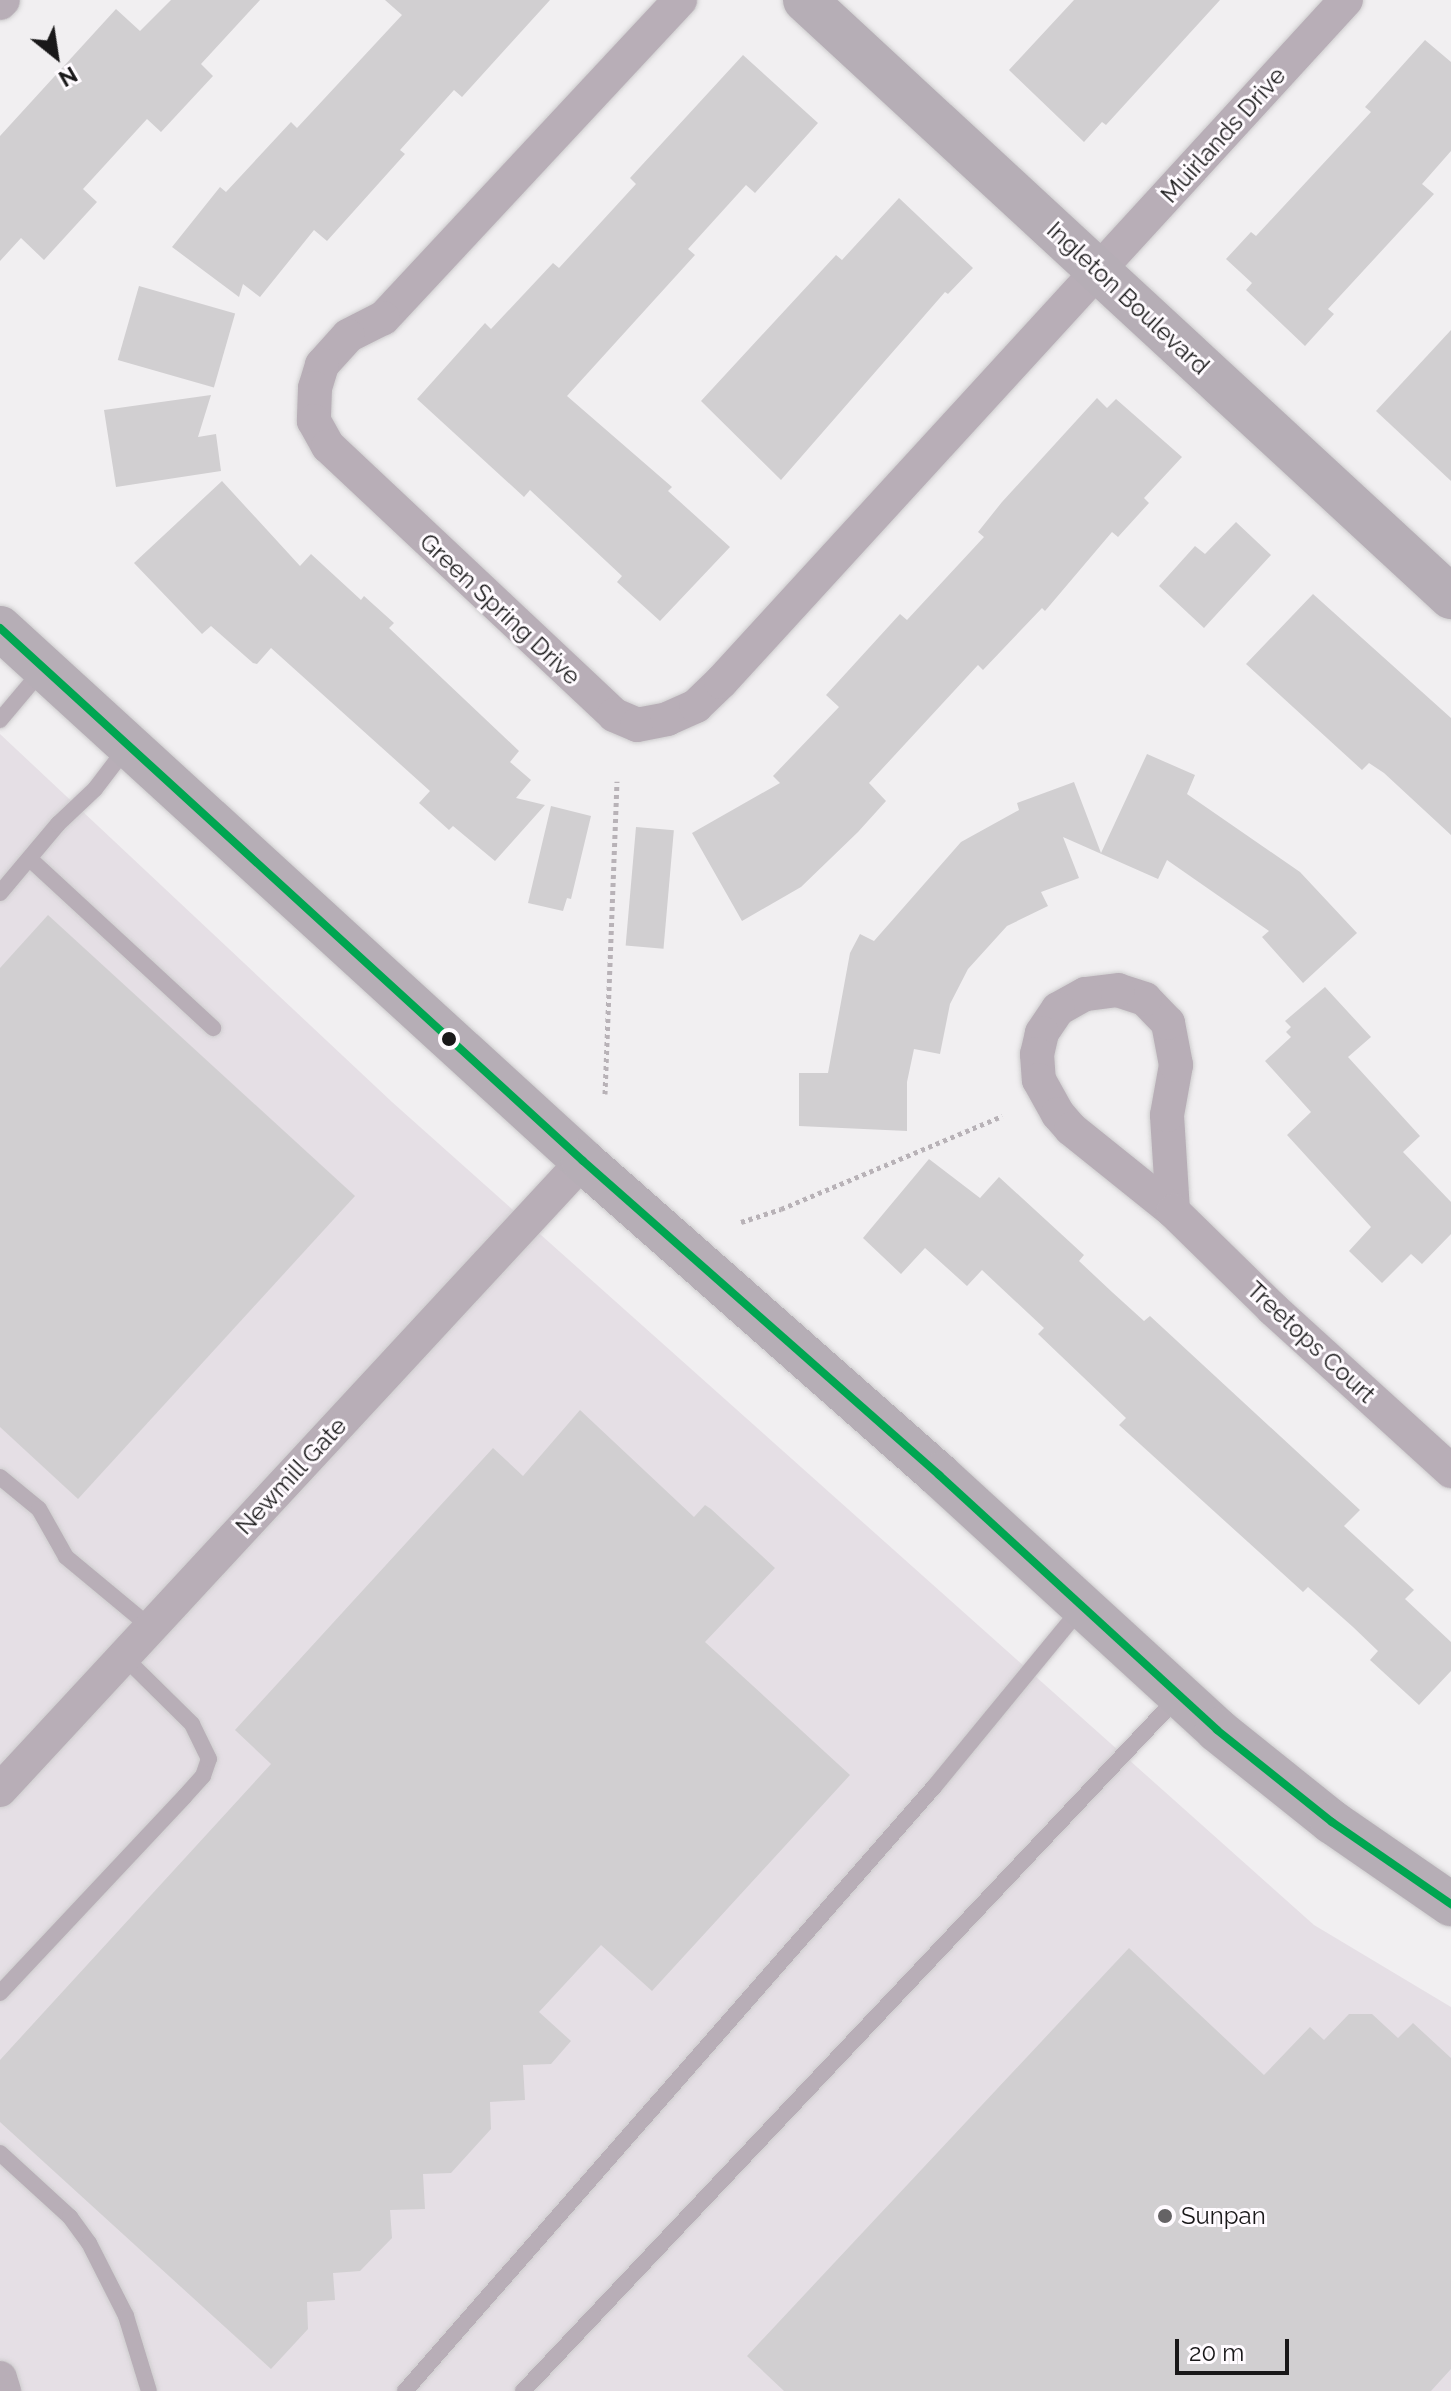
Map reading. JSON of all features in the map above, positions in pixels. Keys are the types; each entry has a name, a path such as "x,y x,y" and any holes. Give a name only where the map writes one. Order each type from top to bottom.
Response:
{"main road":[{"name":"Ingleton Boulevard","path":"805,0 1451,597"},
{"path":"0,628 583,1161 939,1475 1179,1696 1320,1813 1451,1904"}],"street":[{"name":"Green Spring Drive","path":"680,0 383,318 348,336 322,365 315,388 314,421 328,446 614,715 637,725 667,719 696,706 1099,271"},
{"name":"Muirlands Drive","path":"1099,271 1346,0"},
{"name":"Treetops Court","path":"1173,1211 1167,1115 1176,1065 1168,1023 1145,999 1118,990 1085,994 1058,1009 1042,1033 1037,1054 1039,1080 1058,1114 1071,1129 1173,1211 1273,1309 1451,1471"},
{"name":"Newmill Gate","path":"0,1790 583,1161"},
{"path":"0,2378 4,2391"}],"lane":[{"path":"0,720 44,668"},
{"path":"0,893 31,860 58,824 95,789 128,745"},
{"path":"31,860 213,1028"},
{"path":"0,1477 39,1509 66,1557 149,1626"},
{"path":"405,2391 924,1799 1082,1607"},
{"path":"0,1993 203,1776 209,1759 192,1724 123,1656"},
{"path":"523,2391 1179,1696"},
{"path":"0,2153 70,2217 89,2243 126,2316 149,2391"}],"path":[{"path":"605,1094 617,781"},
{"path":"741,1222 781,1209 1002,1116"}],"shaded area":[{"path":"0,734 392,1102 1314,1925 1451,2007 1451,2391 0,2391"}],"building":[{"path":"171,0 260,0 201,64 213,76 161,132 147,119 83,189 97,202 44,260 21,238 0,261 0,136 116,9 140,31"},
{"path":"385,0 550,0 462,97 454,90 400,150 405,154 327,241 314,230 260,297 243,284 239,297 172,247 220,187 226,192 291,122 297,128 402,15"},
{"path":"1074,0 1220,0 1106,125 1102,122 1084,142 1009,70"},
{"path":"1425,40 1451,62 1451,151 1422,184 1434,194 1328,309 1334,314 1305,346 1246,290 1252,283 1226,259 1251,232 1256,236 1371,112 1365,107"},
{"path":"743,55 818,123 755,193 746,185 688,249 695,255 567,396 672,487 668,491 730,547 660,621 617,582 622,576 530,490 524,497 417,399 485,323 491,329 553,263 559,268 636,184 630,178"},
{"path":"899,198 973,268 948,294 945,292 781,480 701,401 836,255 842,260"},
{"path":"139,286 235,314 214,388 118,360"},
{"path":"1451,330 1451,481 1376,411"},
{"path":"211,395 198,437 216,434 221,471 116,487 104,410"},
{"path":"1097,398 1107,408 1116,399 1182,457 1144,498 1149,503 1118,537 1112,532 1045,611 1042,608 983,670 978,665 869,783 886,801 858,832 801,887 742,921 692,833 780,783 773,776 839,707 826,695 900,614 907,620 984,537 978,532 1002,502"},
{"path":"222,481 300,566 311,554 361,600 364,596 394,623 389,628 519,751 510,762 531,780 516,798 545,805 495,861 453,826 449,830 419,803 430,791 271,648 257,664 211,626 202,634 134,563"},
{"path":"1236,522 1271,555 1204,628 1159,586 1195,546 1205,554"},
{"path":"1313,594 1451,718 1451,835 1384,773 1369,763 1362,770 1246,664"},
{"path":"1147,754 1195,775 1187,794 1300,872 1357,933 1303,983 1262,937 1269,931 1167,860 1158,879 1063,837 1079,878 1041,892 1048,906 1007,926 968,969 950,1004 940,1054 914,1049 907,1082 907,1131 799,1126 799,1073 828,1073 850,953 860,934 874,941 961,842 1019,810 1017,803 1074,782 1101,853"},
{"path":"551,806 591,816 571,899 567,898 563,911 528,903"},
{"path":"636,827 674,830 663,949 626,946"},
{"path":"48,915 355,1196 78,1499 0,1427 0,968"},
{"path":"1325,987 1371,1037 1348,1057 1420,1136 1403,1152 1451,1202 1451,1234 1422,1264 1411,1254 1382,1283 1349,1251 1371,1227 1287,1135 1311,1112 1265,1061 1291,1037 1286,1032 1291,1027 1285,1021"},
{"path":"929,1159 980,1198 999,1177 1084,1255 1079,1261 1112,1292 1144,1321 1150,1316 1360,1510 1344,1526 1414,1590 1405,1599 1451,1642 1451,1671 1419,1705 1370,1660 1378,1651 1353,1627 1308,1587 1303,1592 1119,1425 1126,1418 1038,1334 1044,1328 982,1270 967,1286 925,1248 901,1274 863,1238"},
{"path":"580,1410 694,1517 705,1505 775,1568 705,1642 850,1775 652,1991 601,1945 539,2012 571,2041 551,2064 523,2065 525,2100 490,2102 491,2129 451,2173 423,2174 425,2209 390,2210 392,2238 360,2271 333,2273 335,2300 307,2302 308,2329 271,2369 0,2122 0,2060 271,1764 235,1730 493,1448 523,1476"},
{"name":"Sunpan","path":"1129,1948 1264,2075 1310,2027 1324,2040 1349,2014 1372,2014 1398,2038 1413,2023 1451,2058 1451,2369 1431,2391 784,2391 747,2356"}],"transit line":[{"path":"0,628 583,1161 939,1475 1217,1730 1332,1822 1451,1904"}],"place":[{"name":"Sunpan","path":"1165,2216"}]}
